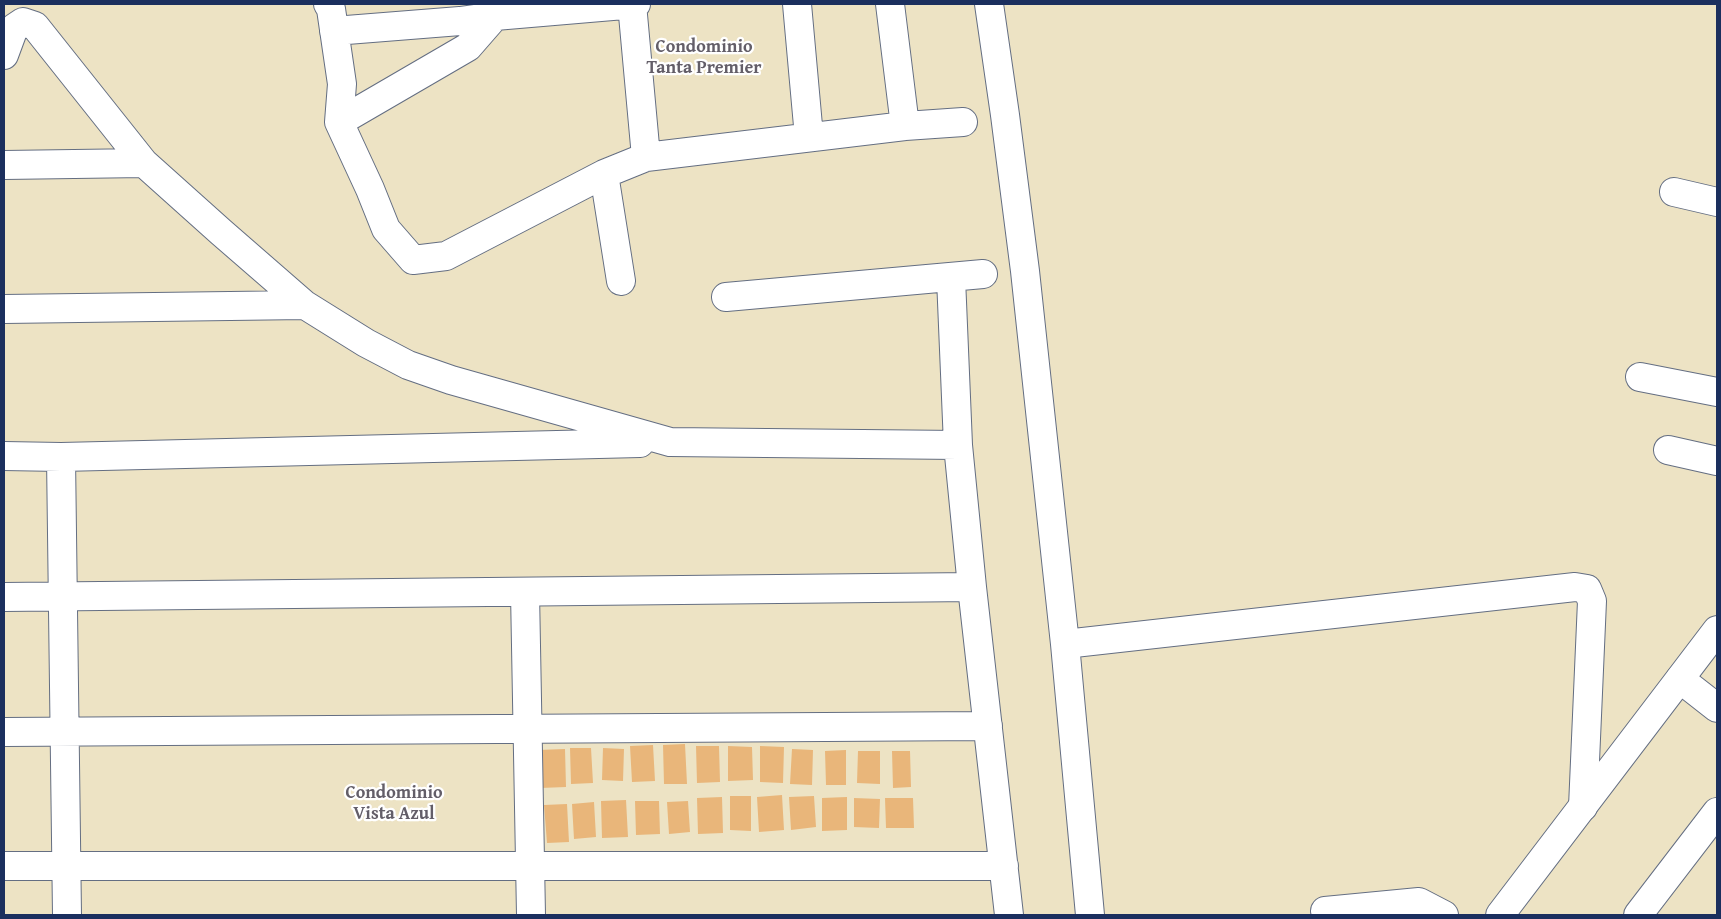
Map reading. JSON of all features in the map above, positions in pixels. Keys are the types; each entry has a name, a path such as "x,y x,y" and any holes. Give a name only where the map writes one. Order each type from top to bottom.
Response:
{"street":[{"path":"328,4 331,9 342,84 339,122 386,229 413,260 446,256 604,174 646,156 905,126 963,122"},
{"path":"334,31 460,21 489,8 634,4 646,156"},
{"path":"797,4 809,137"},
{"path":"890,4 905,126"},
{"path":"989,4 1025,271 1065,644 1090,915"},
{"path":"339,122 468,47 489,8"},
{"path":"4,55 14,28 23,22 35,26 144,163 305,305 366,343 408,364 451,380 670,442"},
{"path":"4,165 144,163"},
{"path":"604,174 622,281"},
{"path":"1674,192 1717,202"},
{"path":"726,297 982,274"},
{"path":"951,278 958,446 1009,915"},
{"path":"4,309 305,305"},
{"path":"1640,377 1717,392"},
{"path":"4,456 61,457 670,442 958,446"},
{"path":"1668,450 1717,461"},
{"path":"61,457 68,915"},
{"path":"4,597 972,587"},
{"path":"1065,644 1575,587 1587,589 1592,601 1583,807"},
{"path":"525,592 531,915"},
{"path":"1500,915 1680,679 1713,644"},
{"path":"1680,679 1717,708"},
{"path":"4,732 988,726"},
{"path":"1638,915 1658,903 1717,812"},
{"path":"4,866 1004,866"},
{"path":"1324,911 1419,902 1444,915"}],"building":[{"path":"685,744 687,784 664,784 663,745"},
{"path":"653,745 655,781 632,782 630,746"},
{"path":"696,746 719,746 720,782 697,783"},
{"path":"728,746 752,747 753,780 728,781"},
{"path":"760,746 784,747 783,783 760,782"},
{"path":"570,748 591,748 593,783 571,784"},
{"path":"603,748 624,749 623,781 602,780"},
{"path":"565,749 566,787 540,788 538,750"},
{"path":"792,749 813,750 812,785 790,784"},
{"path":"846,750 846,785 826,785 825,751"},
{"path":"858,751 880,751 880,784 857,783"},
{"path":"892,751 910,751 911,787 893,788"},
{"path":"782,795 784,830 759,832 757,797"},
{"path":"730,796 751,796 751,831 730,830"},
{"path":"814,796 816,827 791,830 789,797"},
{"path":"722,797 723,833 698,834 697,798"},
{"path":"847,797 847,830 822,831 822,798"},
{"path":"854,798 880,799 879,828 854,827"},
{"path":"885,798 913,798 914,828 886,828"},
{"path":"626,800 628,837 602,838 601,801"},
{"path":"635,801 659,801 660,834 636,835"},
{"path":"688,801 690,832 669,834 667,802"},
{"path":"594,802 596,837 574,839 572,804"},
{"path":"567,804 569,842 547,843 544,805"}],"district":[{"name":"Condominio Tanta Premier","path":"704,57"},
{"name":"Condominio Vista Azul","path":"394,803"}]}
